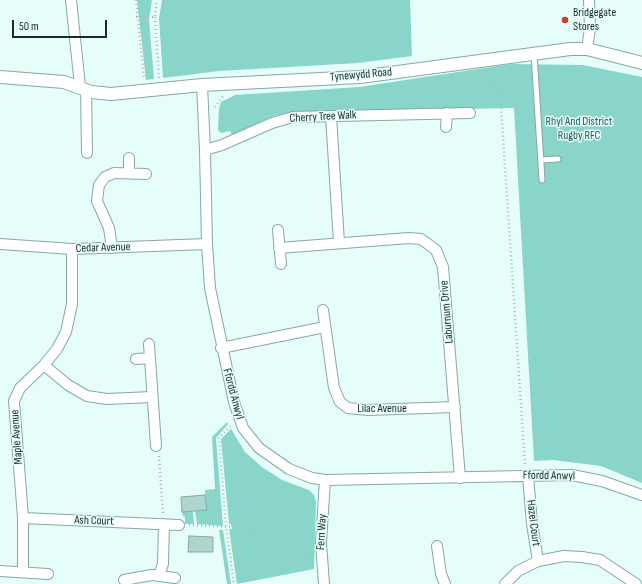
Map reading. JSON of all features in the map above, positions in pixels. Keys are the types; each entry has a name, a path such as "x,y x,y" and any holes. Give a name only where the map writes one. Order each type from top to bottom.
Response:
{"street":[{"path":"71,0 83,88 86,152"},
{"path":"587,49 590,28 590,0"},
{"name":"Tynewydd Road","path":"0,78 64,82 99,94 160,90 202,85 360,77 570,49 587,49 642,63"},
{"name":"Ffordd Anwyl","path":"202,85 206,150 207,244 210,288 221,348 239,418 250,438 258,448 274,461 299,474 326,480 572,475 616,485 642,495"},
{"path":"446,127 447,113"},
{"name":"Cherry Tree Walk","path":"206,150 293,117 470,113"},
{"path":"331,116 339,242"},
{"path":"129,158 129,173"},
{"path":"112,248 109,228 97,201 97,190 102,180 110,174 146,174"},
{"path":"278,230 280,264"},
{"name":"Laburnum Drive","path":"279,248 339,242 416,238 427,242 436,250 444,267 460,478"},
{"name":"Cedar Avenue","path":"0,244 72,249 207,244"},
{"name":"Maple Avenue","path":"23,572 23,518 14,401 20,388 44,365 56,349 69,322 72,304 72,249"},
{"name":"Lilac Avenue","path":"323,310 334,388 340,402 348,408 368,410 455,407"},
{"path":"221,348 325,327"},
{"path":"149,344 156,446"},
{"path":"136,359 150,358"},
{"path":"44,365 74,389 87,396 106,399 152,397"},
{"name":"Hazel Court","path":"527,476 532,524 538,561 564,556 600,560 636,584"},
{"name":"Fern Way","path":"324,584 321,562 321,543 326,480"},
{"name":"Ash Court","path":"23,518 179,525"},
{"path":"160,575 163,564 164,524"},
{"path":"437,546 440,574 445,584"},
{"path":"505,584 518,570 538,561"},
{"path":"0,571 48,574"},
{"path":"124,580 160,575 175,578"}],"lane":[{"path":"534,53 542,180"},
{"path":"541,160 558,159"}],"path":[{"path":"136,0 136,17 145,91"},
{"path":"157,0 155,17 160,90"},
{"path":"136,17 155,17"},
{"path":"476,61 476,69 480,75 500,92 527,476"},
{"path":"357,115 360,77"},
{"path":"234,584 226,527 219,438 239,418"},
{"path":"156,446 159,455 164,524"},
{"path":"179,525 234,527 321,562"}],"green space":[{"path":"137,0 152,0 149,19 154,79 146,80"},
{"path":"162,0 410,0 412,56 358,63 219,71 163,78 159,18"},
{"name":"Rhyl And District Rugby RFC","path":"511,64 583,65 642,77 642,483 601,466 553,460 534,461 514,108 291,112 273,116 232,135 230,131 221,133 218,130 219,108 221,102 235,95 359,87"},
{"path":"227,422 228,424 216,438 223,526 197,524 195,511 207,510 205,490 215,489 212,437"},
{"path":"231,429 245,452 262,467 282,480 309,490 314,495 316,502 314,569 237,584 229,529 232,529 231,524 229,524 221,439"},
{"path":"193,511 194,524 185,524 185,517 183,516 182,512"},
{"path":"219,530 223,530 231,584 227,584"}],"building":[{"path":"205,495 207,510 182,512 181,497"},
{"path":"189,536 213,537 213,552 188,552"}],"place":[{"name":"Bridgegate Stores","path":"565,20"}]}
